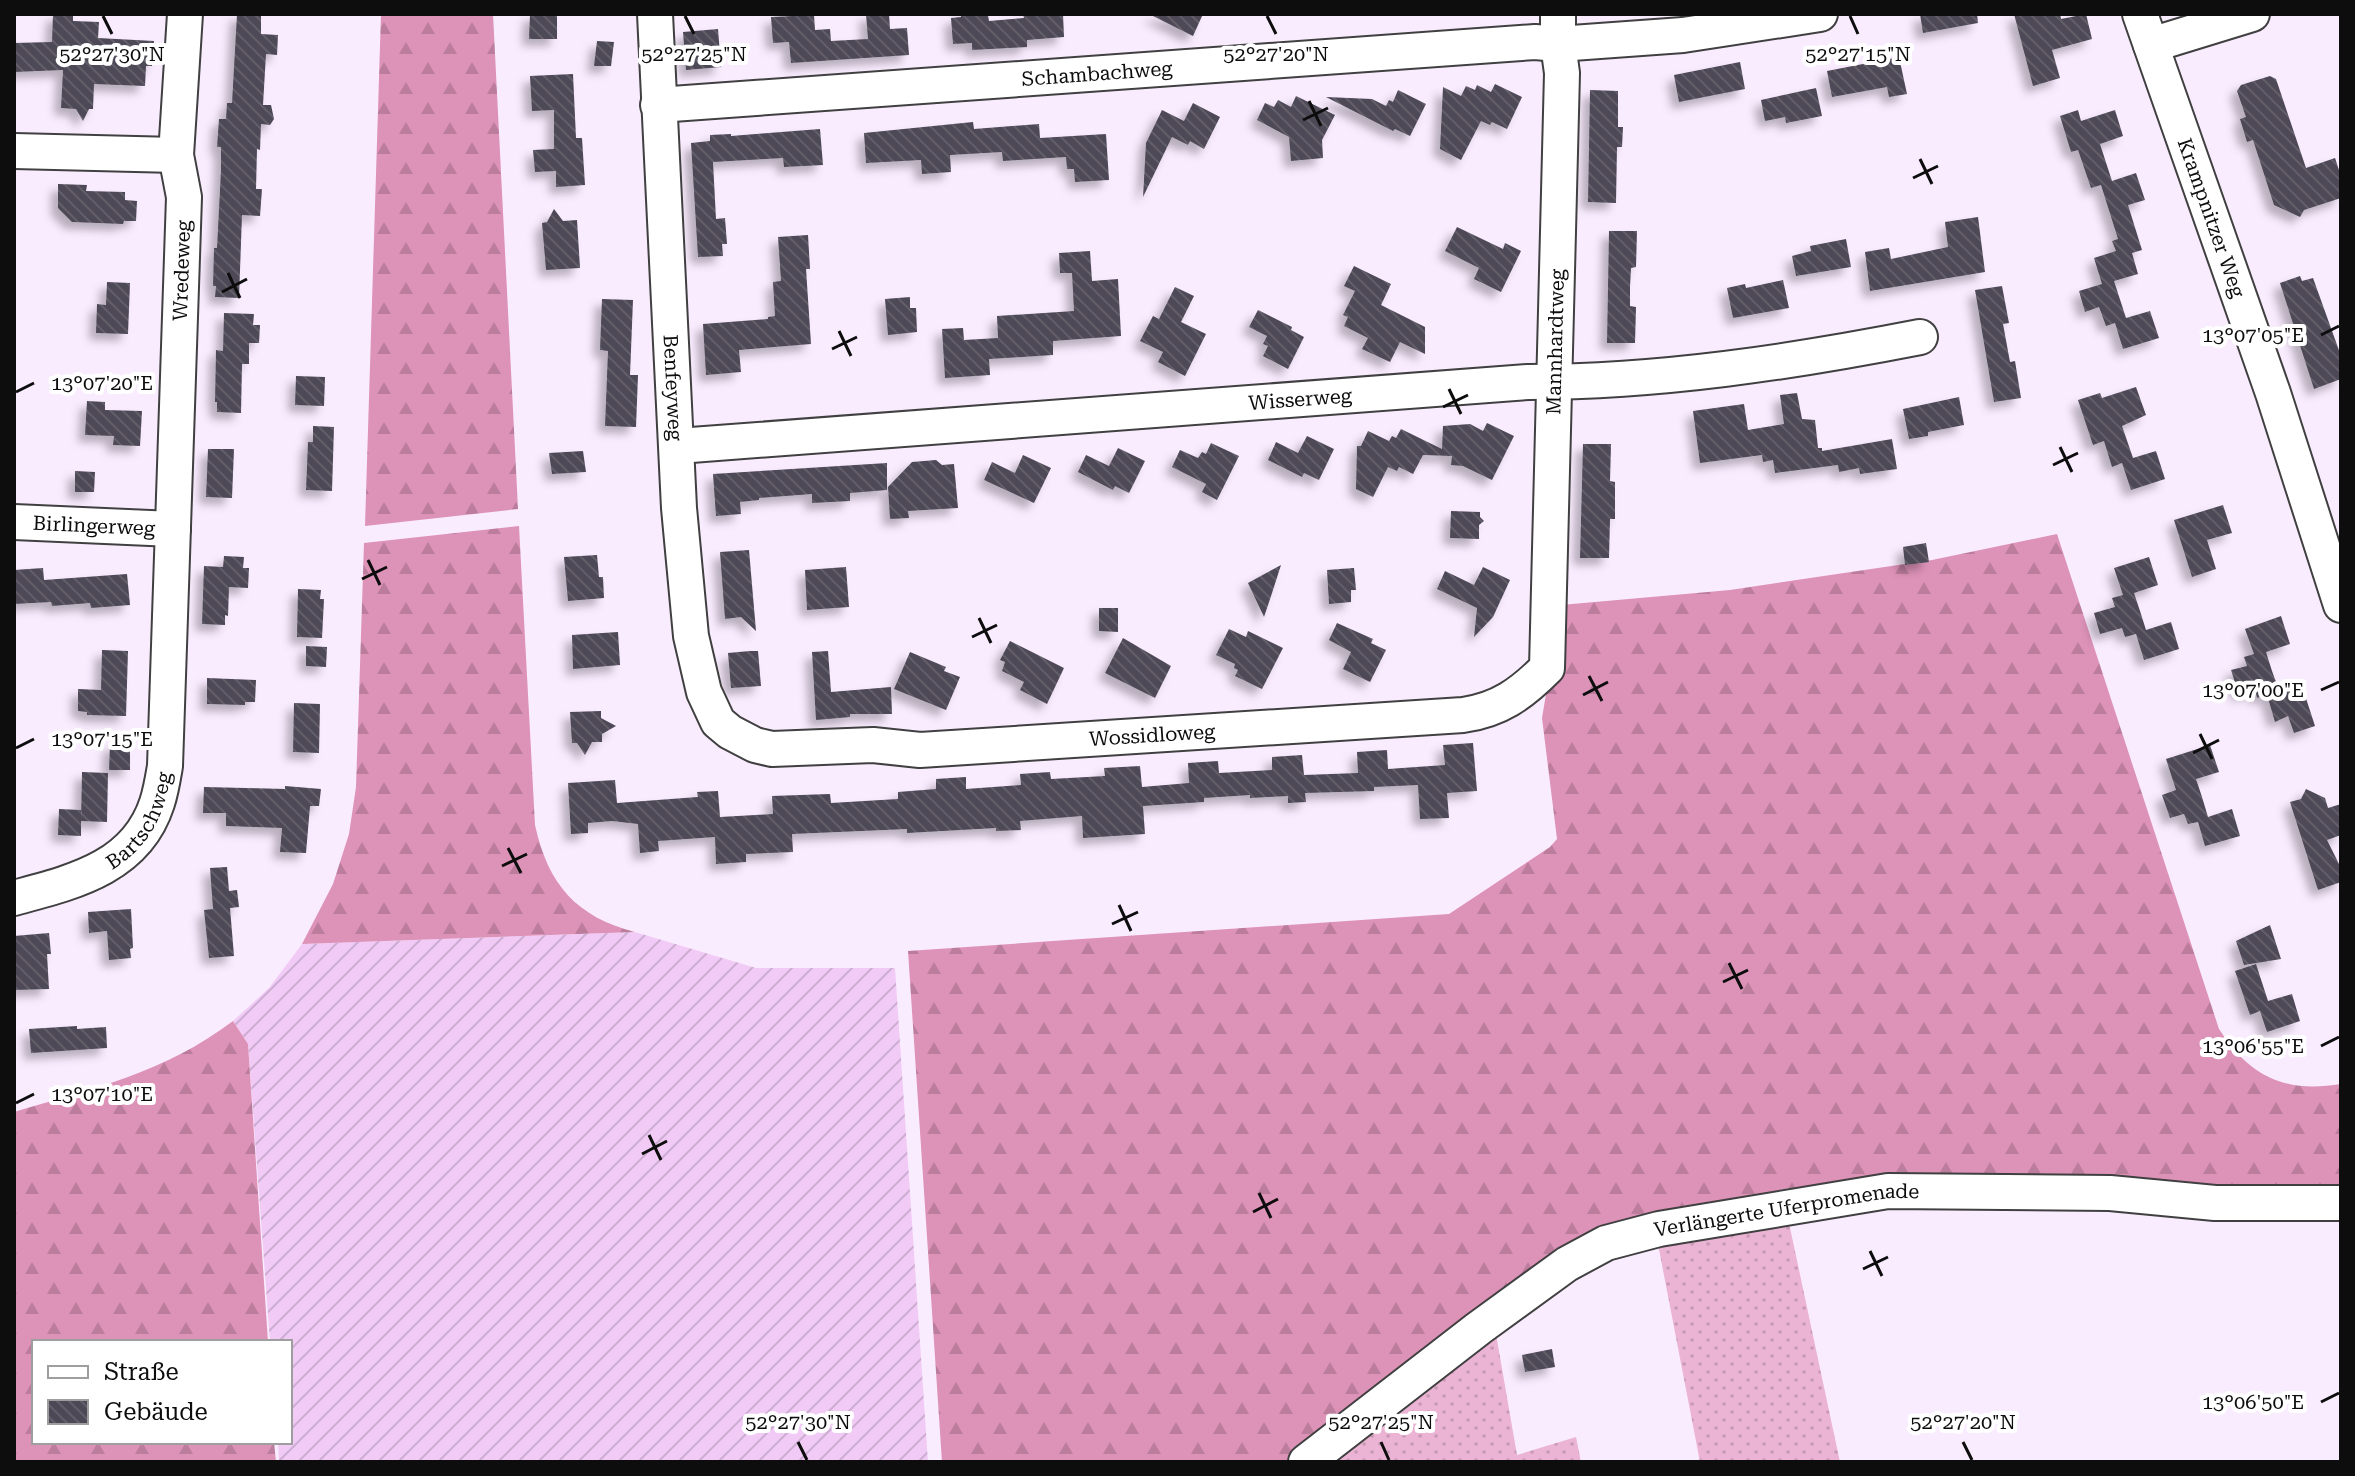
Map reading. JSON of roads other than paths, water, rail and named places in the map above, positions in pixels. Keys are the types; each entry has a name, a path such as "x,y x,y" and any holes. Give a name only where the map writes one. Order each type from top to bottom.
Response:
{"street":[{"name":"Wredeweg","path":"173,529 184,197 176,155 185,14"},
{"name":"Benfeyweg","path":"655,14 679,508 691,636 709,706 718,722 746,741"},
{"name":"Schambachweg","path":"658,105 1523,42 1558,29 1683,35 1820,14"},
{"path":"2145,30 2252,14"},
{"name":"Mannhardtweg","path":"1547,668 1562,73 1558,29"},
{"name":"Krampnitzer Weg","path":"2145,30 2273,393 2341,605"},
{"path":"14,151 176,155"},
{"name":"Wisserweg","path":"678,446 1554,382 1575,383 1754,365 1920,337"},
{"name":"Birlingerweg","path":"14,522 173,529"},
{"name":"Bartschweg","path":"14,898 77,881 122,857 142,835 157,804 165,766 173,529"},
{"name":"Wossidloweg","path":"746,741 772,749 873,745 920,750 1463,715 1506,703 1525,690 1547,668"},
{"name":"Verlängerte Uferpromenade","path":"1306,1462 1567,1264 1606,1243 1659,1229 1888,1191 2095,1193 2215,1203 2341,1203"}]}
